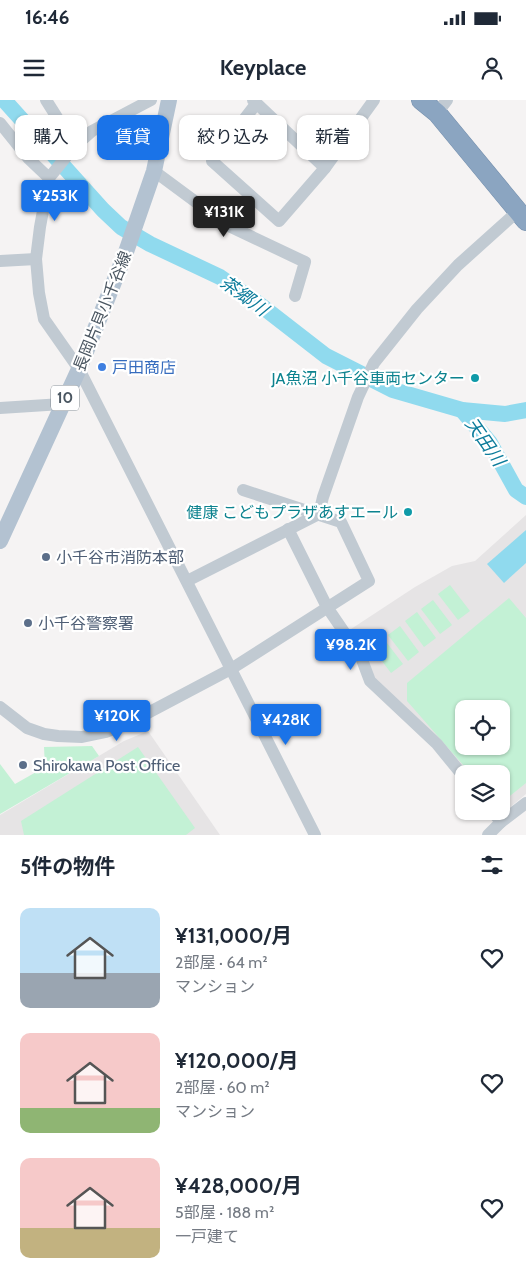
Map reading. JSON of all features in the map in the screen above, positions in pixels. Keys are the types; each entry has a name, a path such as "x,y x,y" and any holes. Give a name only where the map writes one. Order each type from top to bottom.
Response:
{"highway":[{"path":"421,100 442,107 522,216"}],"main road":[{"name":"長岡片貝小千谷線","path":"0,542 79,368 126,252 154,170 169,100"}],"street":[{"path":"46,100 55,115"},
{"path":"87,135 152,100"},
{"path":"325,168 254,102 212,161 279,220 325,168 374,100"},
{"path":"0,123 28,160 51,177"},
{"path":"64,160 51,177 40,227 36,259 39,293 44,319 79,368 315,835"},
{"path":"154,170 227,224 305,262 294,296"},
{"path":"187,582 319,514 358,398 374,363 417,309 458,265 522,216"},
{"path":"0,261 36,259"},
{"path":"0,408 62,404"},
{"path":"0,707 27,728 44,734 82,737 106,732 127,724 231,669 369,581 341,522 244,490"},
{"path":"288,529 327,607 361,657 370,681 437,744 455,766"},
{"path":"488,835 526,802"}],"shaded area":[{"path":"526,515 526,794 510,807 510,765 457,765 375,681 348,631 415,587 452,566 475,561"},
{"path":"148,731 220,835 0,835 0,815 124,741"}],"green space":[{"path":"450,585 470,611 458,620 438,594"},
{"path":"509,598 526,618 526,783 510,796 510,765 463,765 407,701 407,683"},
{"path":"433,600 452,625 440,634 421,609"},
{"path":"417,612 436,638 424,647 405,621"},
{"path":"400,626 419,652 408,661 388,635"},
{"path":"384,639 403,664 391,673 372,648"},
{"path":"92,746 99,756 0,814 0,764 15,784 45,767 44,747"},
{"path":"138,747 195,828 186,835 24,835 21,821"}],"water":[{"path":"526,530 526,563 504,583 487,564"}],"waterway":[{"name":"茶郷川","path":"4,100 103,210 121,227 150,244 220,277 259,304 326,356 393,390 462,410 505,414 526,410"},
{"name":"天田川","path":"462,410 490,443 516,490 526,497"}],"place":[{"name":"戸田商店","path":"102,367"},
{"name":"JA魚沼 小千谷車両センター","path":"475,378"},
{"name":"健康 こどもプラザあすエール","path":"408,512"},
{"name":"小千谷市消防本部","path":"46,557"},
{"name":"小千谷警察署","path":"28,623"},
{"name":"Shirokawa Post Office","path":"23,765"}]}
